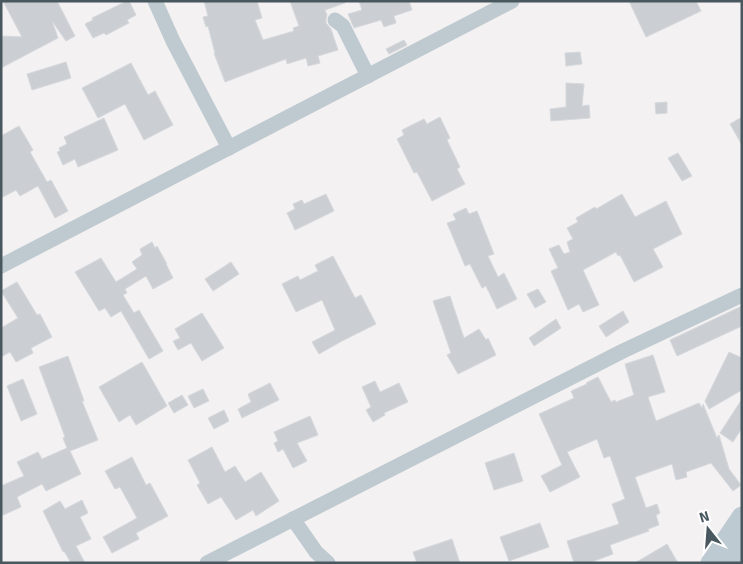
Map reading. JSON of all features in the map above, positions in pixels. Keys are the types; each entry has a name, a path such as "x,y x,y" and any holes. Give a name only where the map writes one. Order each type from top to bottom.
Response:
{"main road":[{"path":"711,563 742,517"},
{"path":"732,563 742,548"}],"street":[{"path":"154,1 229,148"},
{"path":"1,266 512,1"},
{"path":"335,20 342,26 368,76"},
{"path":"208,563 623,351 742,295"},
{"path":"294,519 316,552 328,563"}],"building":[{"path":"3,1 57,1 75,36 66,41 52,21 58,38 1,68 1,36 22,37"},
{"path":"129,1 136,15 127,20 129,23 106,35 104,33 93,38 85,24 93,20 92,18"},
{"path":"204,1 257,1 262,18 255,20 263,40 294,31 293,28 299,26 290,1 345,1 345,3 325,10 327,15 326,23 331,29 338,50 318,56 320,63 308,66 306,58 287,64 286,59 225,82 214,53 208,26 206,27 203,17 208,16"},
{"path":"359,1 409,1 412,10 394,16 396,23 384,27 381,20 354,28 348,14 362,10"},
{"path":"629,1 696,1 701,11 646,37"},
{"path":"404,40 407,45 389,54 386,49"},
{"path":"580,52 582,64 566,66 565,53"},
{"path":"66,62 71,78 32,90 27,74"},
{"path":"131,63 148,95 155,91 173,125 144,140 125,104 98,118 82,88"},
{"path":"566,83 584,84 582,106 589,105 590,118 551,121 550,109 566,107"},
{"path":"667,102 667,113 656,114 655,103"},
{"path":"440,117 450,138 447,140 460,167 457,169 465,184 432,201 417,172 414,173 397,139 404,135 402,130 424,119 427,124"},
{"path":"742,117 742,145 730,124"},
{"path":"104,118 118,150 78,167 75,159 63,165 57,152 60,151 59,148 67,144 64,137"},
{"path":"19,126 33,150 30,152 47,182 51,180 68,211 55,218 38,186 20,196 16,190 1,198 1,136"},
{"path":"678,153 692,176 682,181 668,158"},
{"path":"326,194 334,211 295,230 287,213 295,209 293,204 302,200 304,204"},
{"path":"622,194 635,217 666,201 682,234 653,249 663,267 634,282 620,255 618,256 616,252 583,270 599,305 583,312 579,304 568,310 551,271 558,268 549,249 559,245 564,254 570,252 567,242 573,239 567,228 578,222 576,218"},
{"path":"466,208 469,214 477,211 494,254 488,256 498,277 504,273 517,299 497,309 486,286 482,288 470,264 465,266 447,223 456,220 453,214"},
{"path":"152,242 155,248 157,246 173,278 153,289 146,276 125,289 127,293 123,295 134,313 139,310 163,351 149,359 121,311 111,317 105,308 99,311 75,272 101,258 116,282 137,269 132,262 142,255 140,249"},
{"path":"333,256 355,298 361,295 376,324 319,354 312,342 335,330 322,300 296,312 282,284 298,276 300,280 318,271 315,265"},
{"path":"231,262 239,274 213,291 205,279"},
{"path":"17,282 37,315 40,314 52,337 31,348 33,353 16,362 10,352 1,357 1,328 18,318 1,291"},
{"path":"538,289 546,302 535,308 527,294"},
{"path":"450,296 464,338 479,329 486,340 488,338 496,355 458,374 447,355 451,353 433,301"},
{"path":"742,306 742,326 677,356 670,340"},
{"path":"623,311 629,322 606,337 599,326"},
{"path":"202,313 224,348 202,361 191,343 178,350 173,341 180,338 175,329"},
{"path":"556,319 561,328 534,346 529,338"},
{"path":"729,352 742,358 742,390 709,409 705,401"},
{"path":"653,355 665,392 648,397 656,421 699,403 702,408 703,404 717,438 719,435 729,469 741,485 733,491 711,463 686,472 687,477 676,480 672,464 635,477 646,508 657,504 660,513 656,515 659,525 648,529 649,531 610,545 613,554 589,563 574,563 567,541 619,524 612,504 625,499 610,456 604,458 597,439 567,452 580,477 550,492 541,476 562,465 539,414 574,398 571,391 598,377 611,402 634,395 625,364"},
{"path":"68,356 84,401 82,401 98,440 70,451 81,474 46,491 42,484 17,497 21,507 1,516 1,486 24,476 17,462 38,452 42,459 67,448 63,438 65,437 39,367"},
{"path":"142,362 167,406 136,425 130,415 119,422 99,387"},
{"path":"23,379 37,414 21,421 7,386"},
{"path":"375,381 380,392 399,383 408,402 384,413 385,415 373,422 366,410 371,407 362,387"},
{"path":"270,383 279,400 242,418 238,409 251,402 248,394"},
{"path":"203,389 209,401 194,408 188,396"},
{"path":"182,395 188,405 174,413 168,403"},
{"path":"742,399 742,428 733,442 720,433"},
{"path":"224,410 229,421 214,429 208,418"},
{"path":"310,416 318,435 297,443 307,461 293,468 283,449 278,452 274,443 278,441 274,432"},
{"path":"212,447 225,472 235,466 245,482 261,472 279,501 256,516 253,510 236,520 221,497 208,504 197,485 200,483 188,460"},
{"path":"514,453 523,481 494,490 485,463"},
{"path":"132,457 146,485 150,483 168,516 136,533 139,539 112,553 103,537 137,518 120,487 115,489 105,471"},
{"path":"82,500 88,513 80,517 91,539 76,546 85,563 71,563 63,552 43,511 60,501 65,509"},
{"path":"540,523 549,547 509,561 500,537"},
{"path":"452,539 460,563 417,563 413,552"},
{"path":"667,544 678,563 635,563 662,547"}]}
